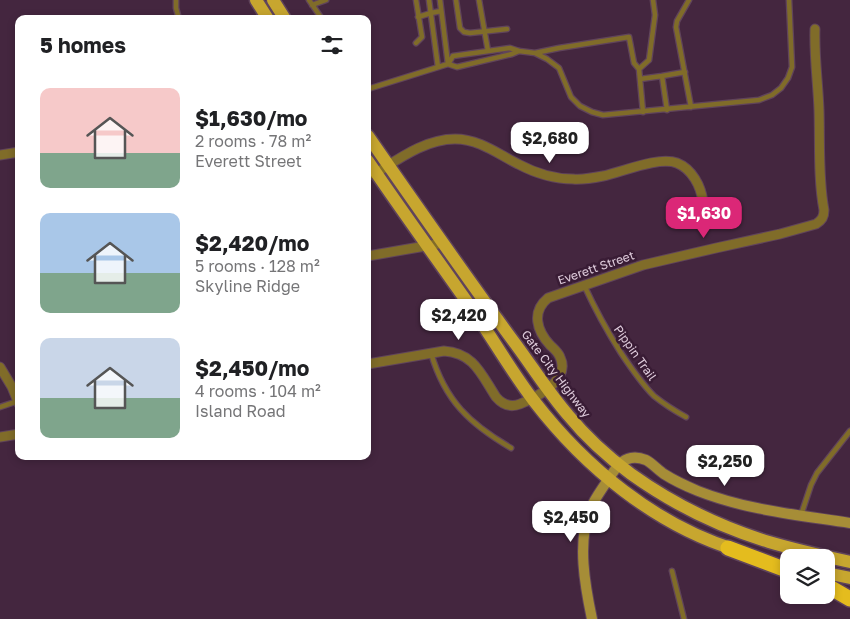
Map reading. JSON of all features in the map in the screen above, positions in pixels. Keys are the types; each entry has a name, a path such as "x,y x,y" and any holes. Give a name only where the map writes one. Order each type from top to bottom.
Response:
{"highway":[{"path":"728,548 780,568"},
{"path":"835,590 850,599"}],"main road":[{"path":"256,0 265,15"},
{"path":"273,0 282,15"},
{"name":"Gate City Highway","path":"371,140 547,388 577,426 597,446 619,465 655,490 713,522 796,550 850,562"},
{"path":"372,175 427,246 532,399 569,442 609,479 635,499 684,529 728,548 780,562"},
{"path":"835,574 850,578"}],"street":[{"name":"Everett Street","path":"532,399 557,381 562,369 560,356 545,338 539,326 538,313 540,306 550,296 644,265 816,224 824,216 820,171 815,29"},
{"path":"372,175 410,152 430,144 455,139 468,140 483,145 534,171 561,178 588,179 645,164 663,161 678,163 690,172 700,188 703,202"},
{"path":"0,155 15,153"},
{"path":"371,255 443,243"},
{"path":"371,363 444,351 452,352 461,354 474,363 500,402 510,406 532,399"},
{"path":"0,367 15,394"},
{"path":"0,437 15,435"},
{"path":"592,619 585,574 584,535 586,523 590,509 609,479 619,465 630,458 646,460 681,484 728,501 751,507 850,523"}],"lane":[{"path":"176,0 177,15"},
{"path":"319,15 311,2 326,0"},
{"path":"416,0 422,37 416,43"},
{"path":"429,0 438,67"},
{"path":"440,0 448,64"},
{"path":"456,0 460,28 464,32 470,34 507,29"},
{"path":"479,0 488,51"},
{"path":"640,69 649,60 655,15 653,0"},
{"path":"689,0 677,21 676,27 691,107"},
{"path":"448,64 453,56 510,48 534,53 547,59 559,68 571,97 580,106 603,116 759,100 772,95 781,88 788,78 792,67 789,0"},
{"path":"418,17 441,11"},
{"path":"534,53 629,37 634,62 640,69 644,112"},
{"path":"371,88 448,64 457,67 519,51"},
{"path":"640,79 684,72"},
{"path":"662,76 667,110"},
{"name":"Pippin Trail","path":"584,285 605,329 632,370 655,396 686,417"},
{"path":"431,353 441,381 459,407 481,429 511,448"},
{"path":"0,407 15,403"},
{"path":"801,515 817,473 850,431"},
{"path":"672,571 684,619"}]}
